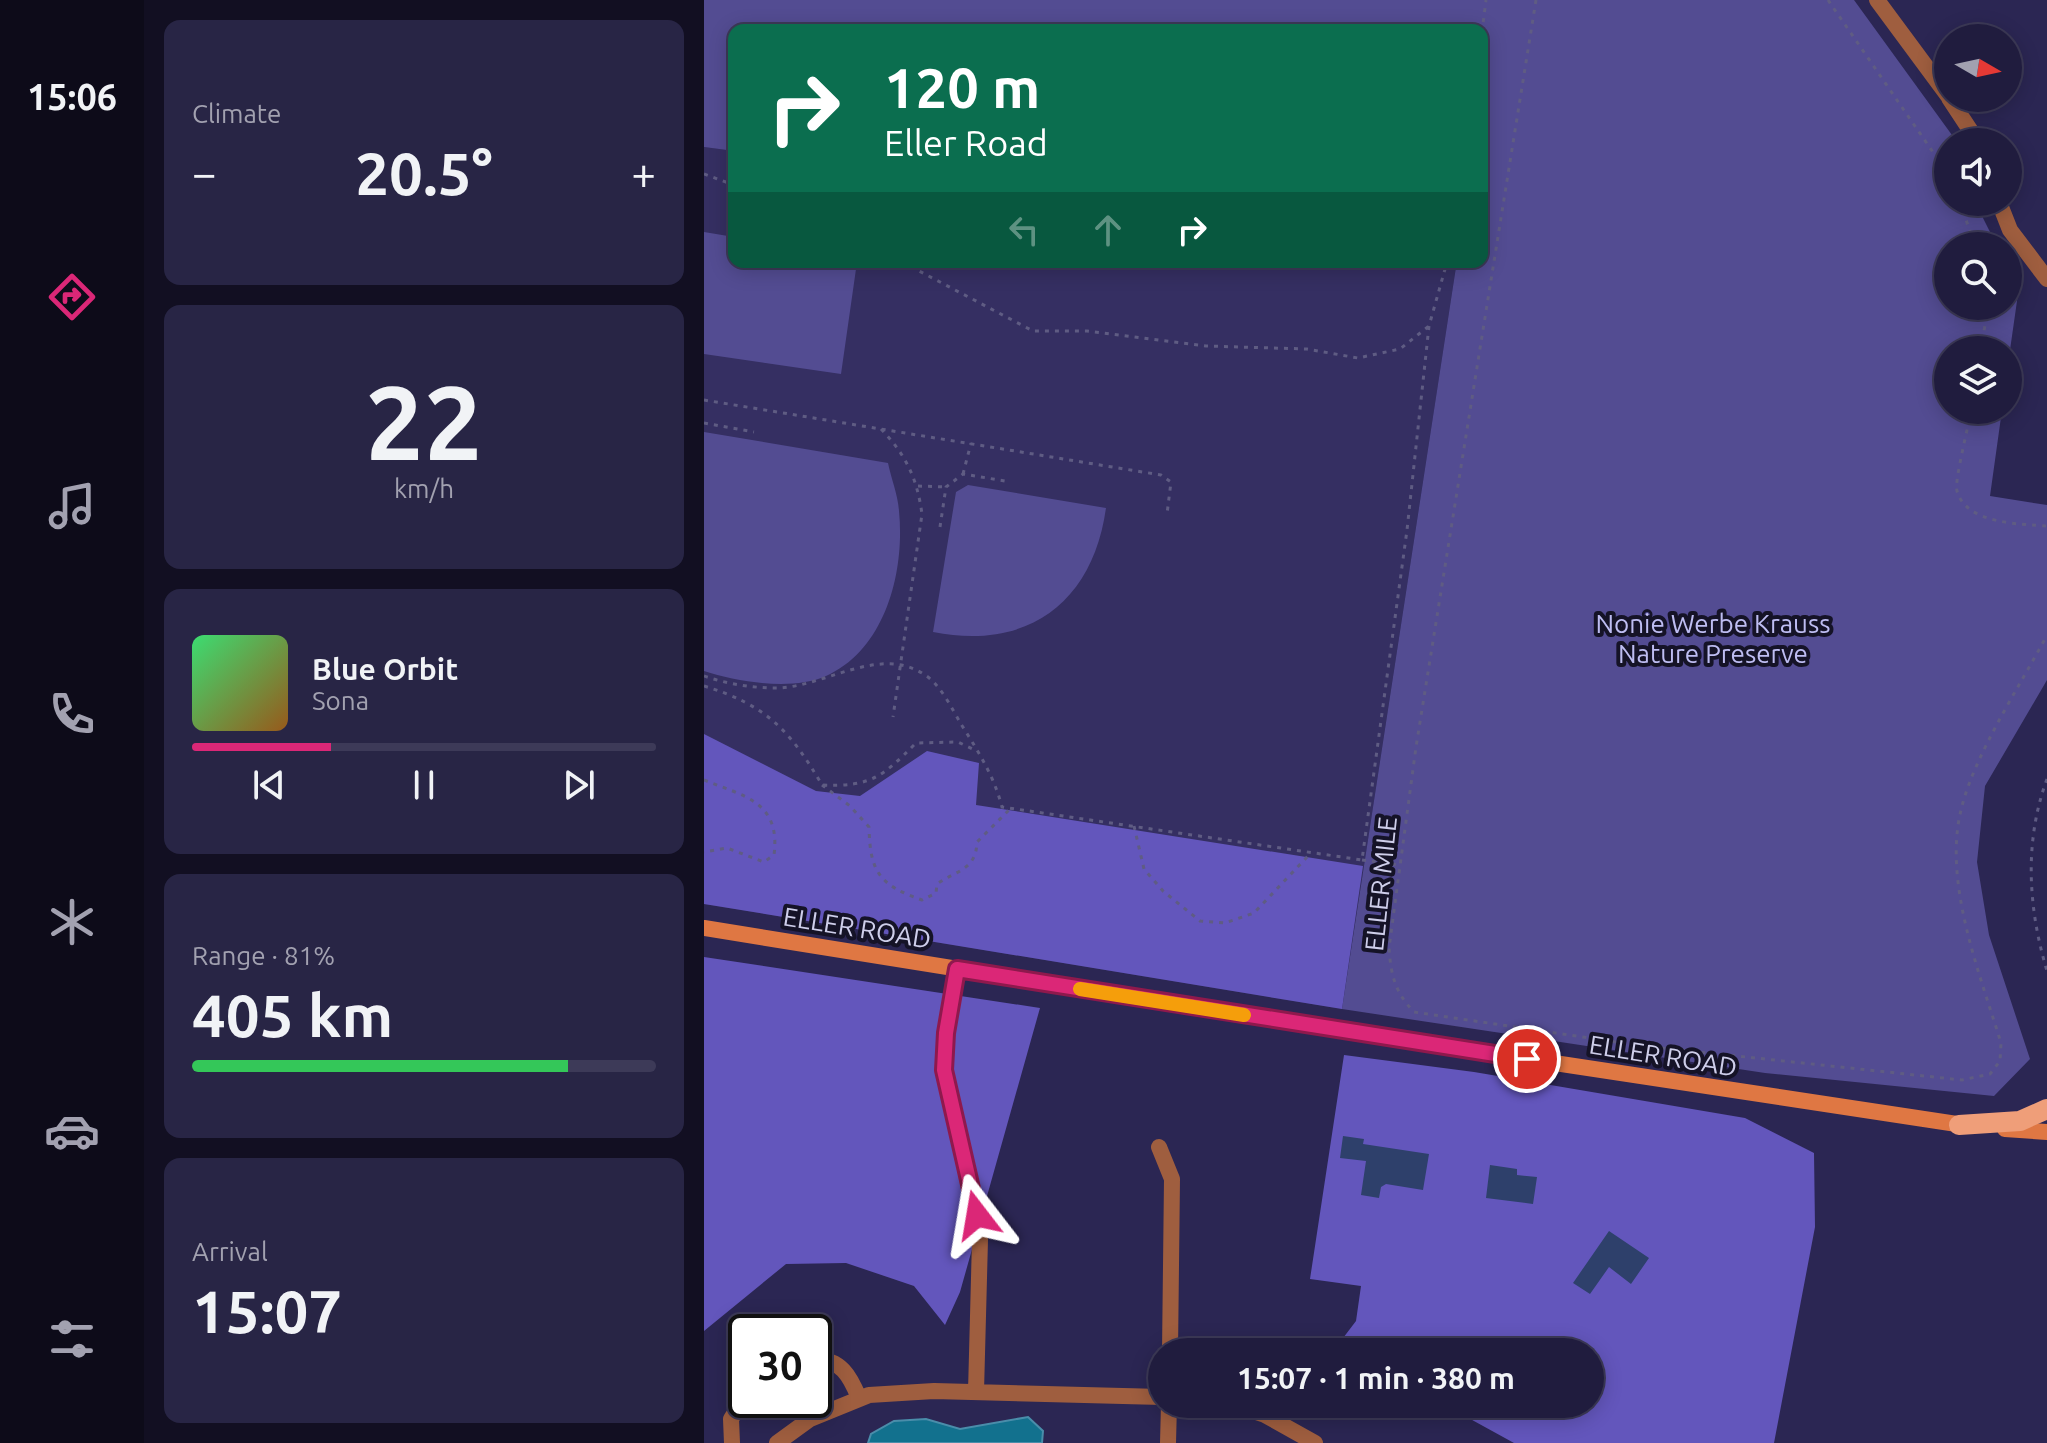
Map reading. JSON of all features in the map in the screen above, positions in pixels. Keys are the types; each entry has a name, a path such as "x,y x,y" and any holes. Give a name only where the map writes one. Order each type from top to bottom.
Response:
{"main road":[{"path":"1959,1125 2020,1121 2047,1109"}],"street":[{"path":"1877,0 1934,77"},
{"path":"2004,216 2010,230 2047,279"},
{"name":"ELLER ROAD","path":"704,928 1959,1125 2047,1132"},
{"path":"957,969 946,1033 944,1070 977,1215 976,1392"},
{"path":"1159,1147 1172,1179 1170,1338"},
{"path":"832,1364 840,1366 851,1378 859,1398"},
{"path":"777,1443 810,1419 859,1398 917,1391 1148,1397"},
{"path":"732,1418 732,1443"},
{"path":"1168,1443 1169,1418"},
{"path":"1270,1418 1315,1443"}],"path":[{"path":"1483,24 1486,0"},
{"name":"ELLER MILE","path":"1536,0 1416,747 1400,865 1389,948 1391,979 1402,999 1414,1012 1643,1046 1978,1080 1990,1074 2000,1061 2001,1043 1962,909 1960,814 1968,784 2047,635"},
{"path":"1828,0 1934,154"},
{"path":"704,174 728,183"},
{"path":"913,268 1033,331 1087,331 1206,346 1307,349 1358,358 1400,349 1429,326"},
{"path":"1362,860 1407,530 1429,326 1445,268"},
{"path":"704,400 1161,475 1171,482 1167,514"},
{"path":"704,423 754,432"},
{"path":"1968,424 1956,490 1963,503 1980,514 2002,522 2047,526"},
{"path":"881,429 910,464 918,486 922,514 893,717"},
{"path":"918,486 946,487 963,474 971,443"},
{"path":"963,474 1005,481"},
{"path":"940,527 946,487"},
{"path":"704,676 729,684 778,688 827,680 863,667 901,665 926,675 945,697 995,782 1002,807 1400,865"},
{"path":"704,686 737,696 768,714 798,744 822,785 850,806 869,827 869,860 892,889 922,900 936,893 937,884 968,869 976,857 977,842 1010,808"},
{"path":"822,785 855,786 888,772 916,743 958,742 977,751"},
{"path":"2047,779 2033,825 2031,864 2034,913 2047,971"},
{"path":"704,780 757,799 769,815 776,845 774,855 764,862 727,848 704,852"},
{"path":"1134,826 1144,869 1163,891 1200,921 1225,923 1254,913 1310,854"}],"shaded area":[{"path":"704,147 728,150 728,268 1456,268 1342,1009 704,904"},
{"path":"704,734 816,791 860,796 927,751 979,763 976,805 1363,866 1342,1009 704,904"},
{"path":"704,957 1040,1008 960,1292 945,1325 914,1286 846,1263 786,1264 704,1331"},
{"path":"1344,1055 1474,1072 1745,1118 1814,1153 1815,1227 1774,1443 1514,1443 1468,1418 1604,1418 1604,1338 1343,1338 1356,1321 1361,1286 1310,1279"}],"green space":[{"name":"Nonie Werbe Krauss Nature Preserve","path":"704,0 1854,0 1947,128 1934,128 1934,216 1983,216 1990,232 1934,232 1934,320 2014,320 2012,336 1934,336 1934,424 2000,424 1990,496 2047,505 2047,680 1985,786 1977,862 1989,935 2030,1059 1994,1096 1765,1073 1342,1009 1456,268 1488,268 1488,24 728,24 728,150 704,147"},
{"path":"704,232 728,236 728,268 856,268 841,374 704,354"},
{"path":"704,432 888,463 899,511 899,558 894,582 877,628 864,647 847,664 826,676 812,681 781,684 733,679 704,671"},
{"path":"968,485 1106,508 1099,541 1087,570 1071,594 1050,612 1026,626 998,634 967,636 933,632 956,492"}],"water":[{"path":"1028,1417 1043,1431 1042,1443 868,1443 871,1434 894,1421 926,1419 960,1429"}],"building":[{"path":"1343,1136 1364,1139 1363,1144 1429,1154 1423,1190 1386,1184 1381,1187 1379,1198 1361,1195 1366,1161 1340,1158"},
{"path":"1490,1165 1517,1169 1517,1175 1537,1177 1533,1204 1486,1198"},
{"path":"1609,1231 1649,1258 1631,1284 1609,1267 1590,1294 1573,1283"}],"slow traffic":[{"path":"1080,989 1244,1015"}],"route":[{"path":"977,1215 944,1070 946,1033 957,969 1527,1059"}]}
